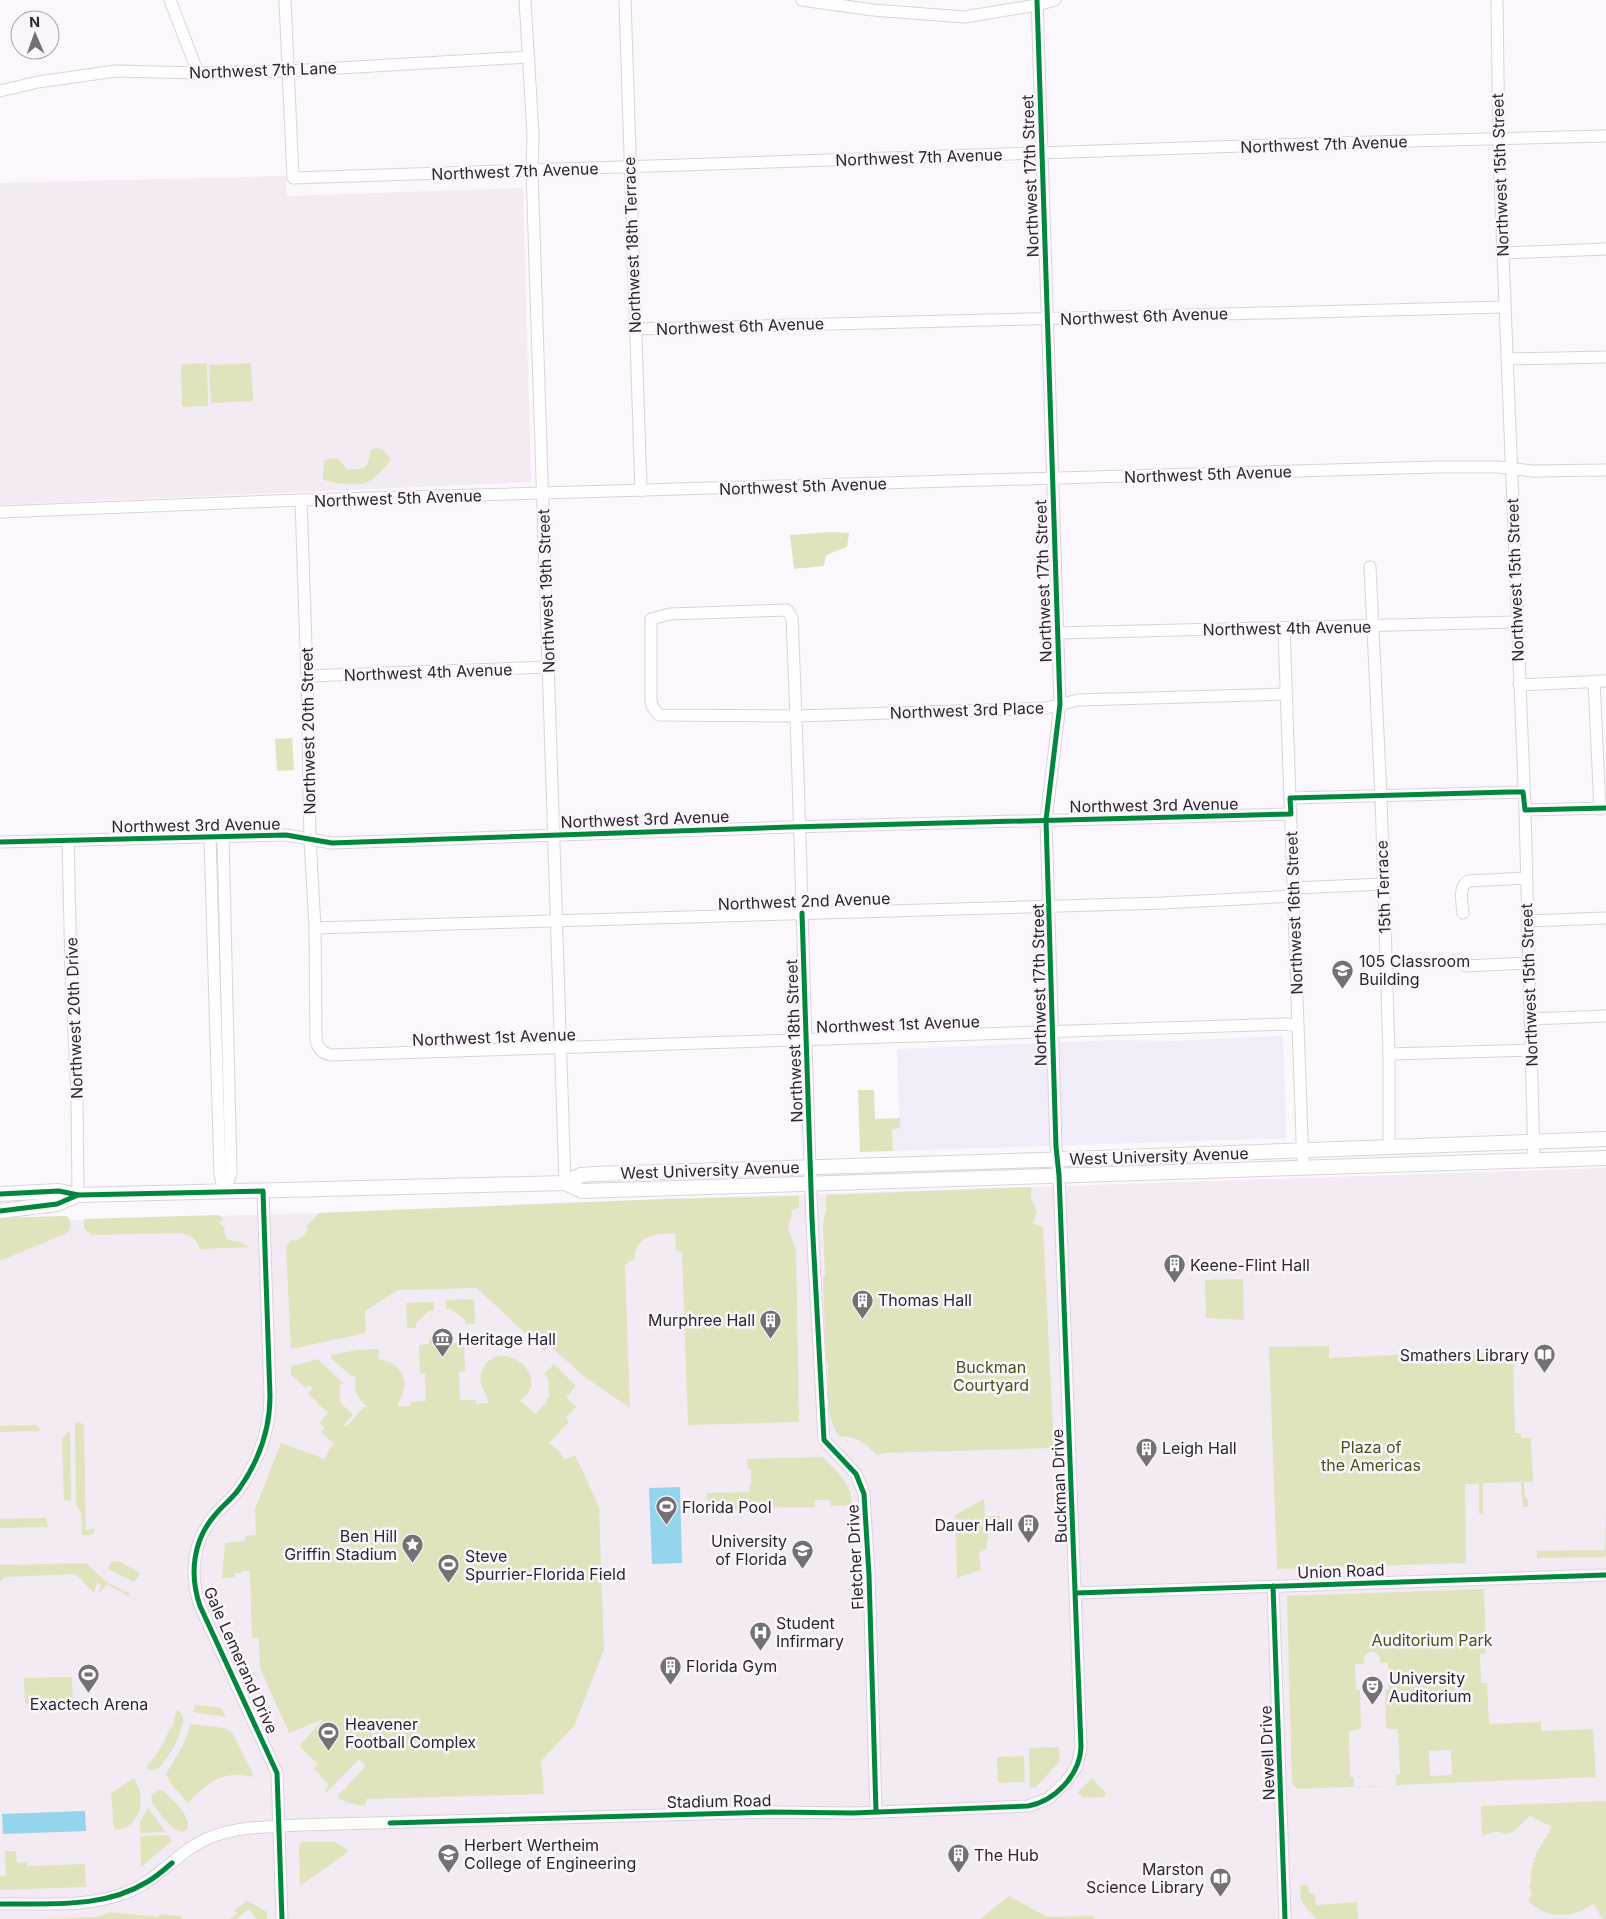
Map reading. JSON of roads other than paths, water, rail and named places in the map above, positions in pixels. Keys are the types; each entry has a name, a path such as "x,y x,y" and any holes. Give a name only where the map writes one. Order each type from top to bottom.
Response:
{"main road":[{"name":"West University Avenue","path":"565,1183 581,1174 1057,1160 1606,1139"},
{"name":"West University Avenue","path":"0,1194 59,1191 78,1195 565,1183 582,1191 811,1182 1606,1158"},
{"name":"West University Avenue","path":"0,1210 57,1204 78,1195"}],"street":[{"path":"170,0 198,73"},
{"path":"285,0 288,71"},
{"name":"Northwest 19th Street","path":"525,0 533,134 532,171 565,1183"},
{"name":"Northwest 18th Terrace","path":"625,0 634,329 641,491"},
{"path":"802,0 873,10 964,17 1055,0"},
{"name":"Northwest 15th Street","path":"1497,0 1498,140 1525,810 1534,1160"},
{"name":"Northwest 17th Street","path":"1037,2 1060,704 1046,820 1057,1160"},
{"name":"Northwest 7th Lane","path":"0,91 38,82 116,71 198,73 288,71 528,57"},
{"name":"Northwest 7th Avenue","path":"288,71 293,178 1334,143 1606,136"},
{"path":"1502,253 1606,249"},
{"name":"Northwest 6th Avenue","path":"634,329 1504,307"},
{"path":"1507,359 1606,357"},
{"name":"Northwest 5th Avenue","path":"0,512 301,500 1434,467 1499,467 1533,472 1606,470"},
{"name":"Northwest 20th Street","path":"301,500 310,839 315,928 316,1039 322,1051"},
{"name":"15th Terrace","path":"1370,567 1381,796 1389,1054 1389,1147"},
{"name":"Northwest 3rd Place","path":"788,610 670,614 651,619 652,706 658,715 796,716 1046,708 1078,700 1286,694"},
{"name":"Northwest 18th Street","path":"788,610 792,618 811,1167"},
{"name":"Northwest 4th Avenue","path":"1057,633 1372,627 1516,622"},
{"name":"Northwest 16th Street","path":"1284,628 1303,1167"},
{"name":"Northwest 4th Avenue","path":"307,676 549,667"},
{"path":"1525,810 1603,808 1594,681"},
{"path":"1519,685 1606,681"},
{"path":"1290,798 1523,792"},
{"name":"Northwest 3rd Avenue","path":"0,842 286,835 332,843 554,834 1291,814"},
{"path":"223,836 231,1173 224,1192"},
{"path":"210,837 220,1174 224,1192"},
{"name":"Northwest 20th Drive","path":"68,840 71,969 77,1096 78,1195"},
{"path":"1462,913 1462,886 1465,882 1526,878"},
{"name":"Northwest 2nd Avenue","path":"315,928 1050,906 1294,892 1383,884"},
{"path":"1527,921 1606,918"},
{"path":"212,923 225,923"},
{"path":"1466,966 1528,963"},
{"path":"215,1009 228,1008"},
{"path":"1530,1019 1606,1016"},
{"name":"Northwest 1st Avenue","path":"322,1051 331,1055 1287,1024 1297,1026"},
{"path":"1389,1054 1531,1050"},
{"name":"Buckman Drive","path":"1048,1799 1074,1772 1081,1754 1076,1593 1057,1160"},
{"name":"Fletcher Drive","path":"811,1167 824,1440 856,1474 864,1494 873,1689 876,1811"},
{"name":"Gale Lemerand Drive","path":"263,1191 270,1396 268,1427 250,1472 238,1490 216,1512 204,1531 197,1547 194,1578 200,1606 276,1769 278,1779 282,1919"},
{"name":"Union Road","path":"1076,1593 1606,1575"},
{"name":"Newell Drive","path":"1273,1586 1285,1919"},
{"name":"Stadium Road","path":"0,1904 88,1902 107,1899 128,1892 148,1882 185,1852 213,1836 230,1830 279,1826 1028,1806 1048,1799"}],"water":[{"name":"Florida Pool","path":"680,1487 682,1563 652,1564 649,1488"},
{"path":"85,1811 86,1831 3,1834 2,1814"}],"place":[{"name":"105 Classroom Building","path":"1343,989"},
{"name":"Keene-Flint Hall","path":"1174,1284"},
{"name":"Thomas Hall","path":"862,1319"},
{"name":"Murphree Hall","path":"771,1339"},
{"name":"Heritage Hall","path":"442,1358"},
{"name":"Smathers Library","path":"1545,1374"},
{"name":"Leigh Hall","path":"1146,1467"},
{"name":"Florida Pool","path":"666,1526"},
{"name":"Dauer Hall","path":"1029,1544"},
{"name":"Ben Hill Griffin Stadium","path":"413,1564"},
{"name":"University of Florida","path":"803,1569"},
{"name":"Steve Spurrier-Florida Field","path":"449,1584"},
{"name":"Student Infirmary","path":"760,1651"},
{"name":"Florida Gym","path":"670,1685"},
{"name":"Exactech Arena","path":"89,1694"},
{"name":"University Auditorium","path":"1373,1706"},
{"name":"Heavener Football Complex","path":"329,1752"},
{"name":"Herbert Wertheim College of Engineering","path":"448,1873"},
{"name":"The Hub","path":"958,1874"},
{"name":"Marston Science Library","path":"1220,1897"}],"park label":[{"name":"Buckman Courtyard","path":"991,1376"},
{"name":"Plaza of the Americas","path":"1371,1456"},
{"name":"Auditorium Park","path":"1432,1640"}]}
